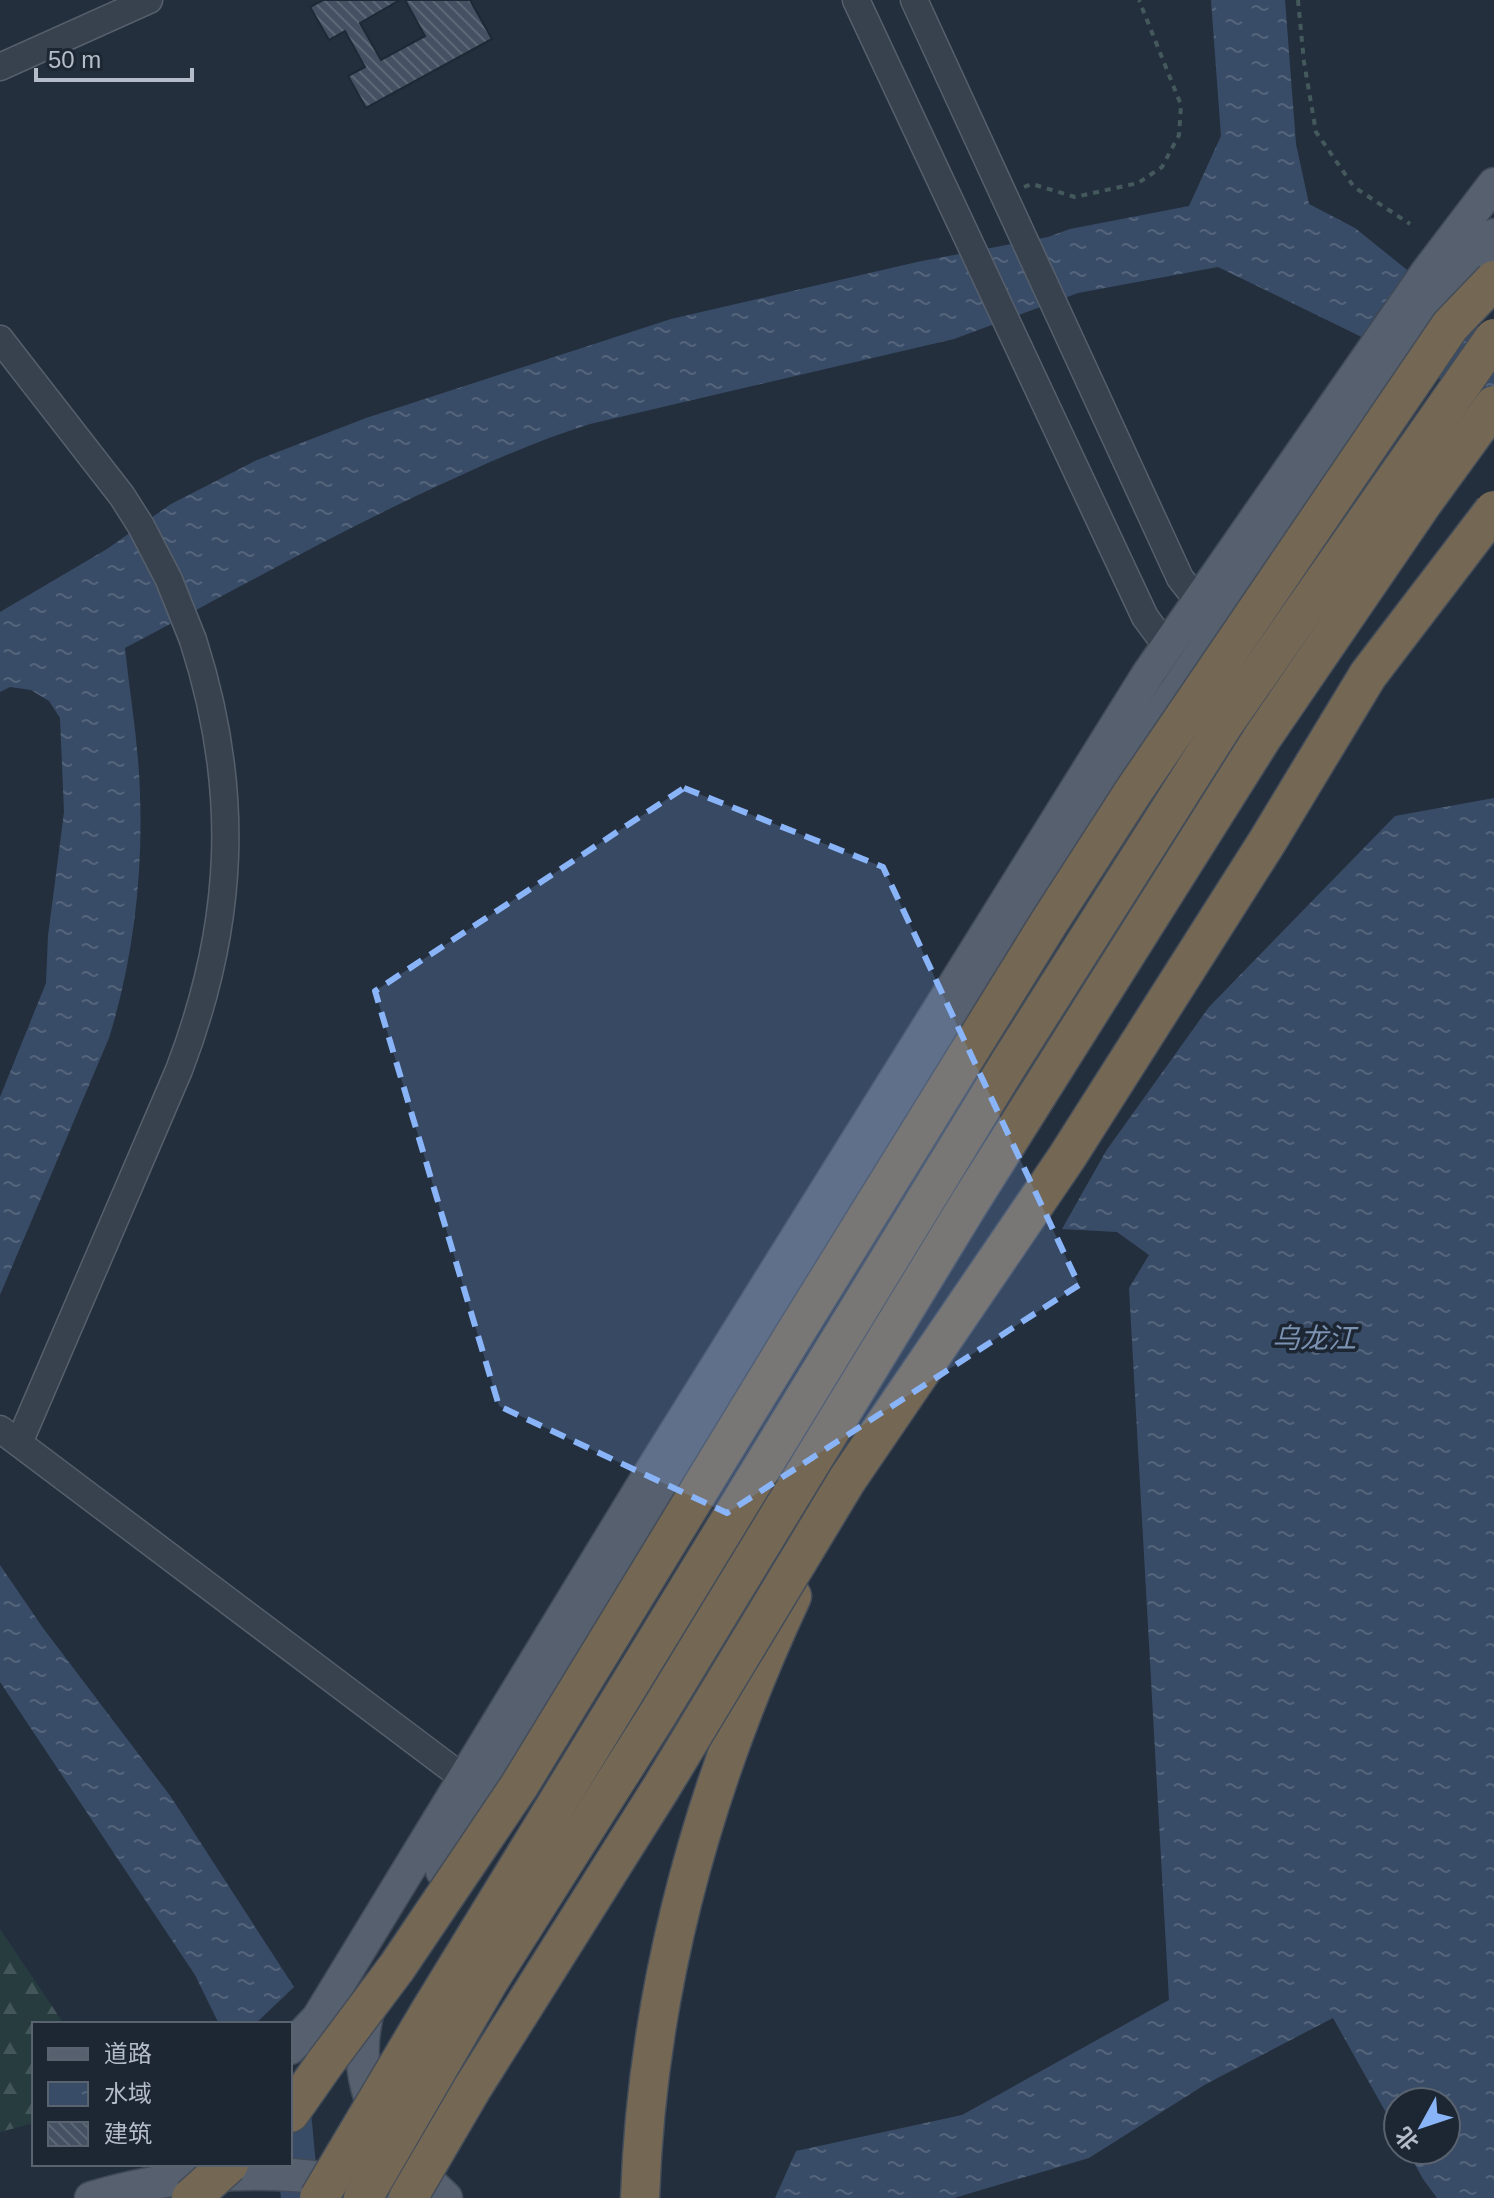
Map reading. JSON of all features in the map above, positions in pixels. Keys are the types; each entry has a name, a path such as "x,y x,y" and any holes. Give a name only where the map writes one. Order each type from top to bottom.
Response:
{"highway":[{"path":"292,2110 397,1967 519,1786 792,1338 1133,792 1450,326 1494,280"},
{"path":"325,2188 1016,1052 1224,724 1494,338"},
{"path":"363,2198 489,1981 658,1714 970,1202 1237,777 1422,504 1494,405"},
{"path":"408,2198 473,2087 653,1801 847,1480 1067,1157 1259,855 1368,675 1494,510"},
{"path":"640,2198 648,2091 657,2033 674,1931 695,1851 766,1654 847,1480"},
{"path":"292,2097 325,2063"},
{"path":"191,2198 235,2175"}],"main road":[{"path":"292,2046 318,2018 476,1787 954,1035 1182,653 1440,281 1494,184"},
{"path":"1440,281 1494,235"},
{"path":"446,2198 408,2163 388,2135 370,2101 362,2063 365,2021 376,1982 476,1787"},
{"path":"70,2198 134,2166"},
{"path":"91,2198 173,2180 282,2174 325,2188 437,2198"}],"street":[{"path":"0,67 149,0"},
{"path":"856,0 1145,617 1182,653"},
{"path":"914,0 1180,578 1213,607"},
{"path":"0,339 122,496 169,580 193,640 212,703 226,796 224,889 215,952 200,1011 179,1070 10,1436 476,1787"}],"path":[{"path":"1005,194 1032,184 1075,197 1138,183 1162,167 1179,135 1181,105 1139,0"},
{"path":"1298,0 1304,62 1316,132 1354,187 1410,224"}],"highlighted area":[{"path":"684,788 883,867 1079,1285 727,1513 499,1406 375,991"}],"green space":[{"path":"0,1929 63,2022 32,2022 32,2124 0,2132"}],"water":[{"path":"1211,0 1285,0 1296,144 1309,204 1355,228 1494,340 1494,418 1423,367 1218,267 1078,293 954,339 567,431 480,466 379,514 125,648 138,758 141,826 138,887 130,949 109,1038 0,1295 0,1097 46,983 48,936 64,812 60,718 49,701 31,690 10,687 0,692 0,612 107,549 171,504 257,460 366,418 671,319 917,262 1189,206 1221,136"},
{"name":"乌龙江","path":"1494,798 1494,2198 1437,2198 1416,2166 1462,2166 1462,2086 1382,2086 1382,2105 1333,2018 1206,2084 1089,2158 954,2198 775,2198 796,2151 962,2115 1169,2000 1129,1288 1149,1255 1117,1232 1062,1229 1106,1151 1209,1007 1395,816"},
{"path":"0,1565 43,1628 171,1797 294,1987 257,2022 218,2022 195,1975 0,1682"}],"building":[{"path":"323,0 400,0 360,23 381,60 425,36 405,0 470,0 492,39 366,108 348,76 365,67 345,31 329,40 310,7"}],"waterway":[{"path":"292,2112 300,2198"}]}
